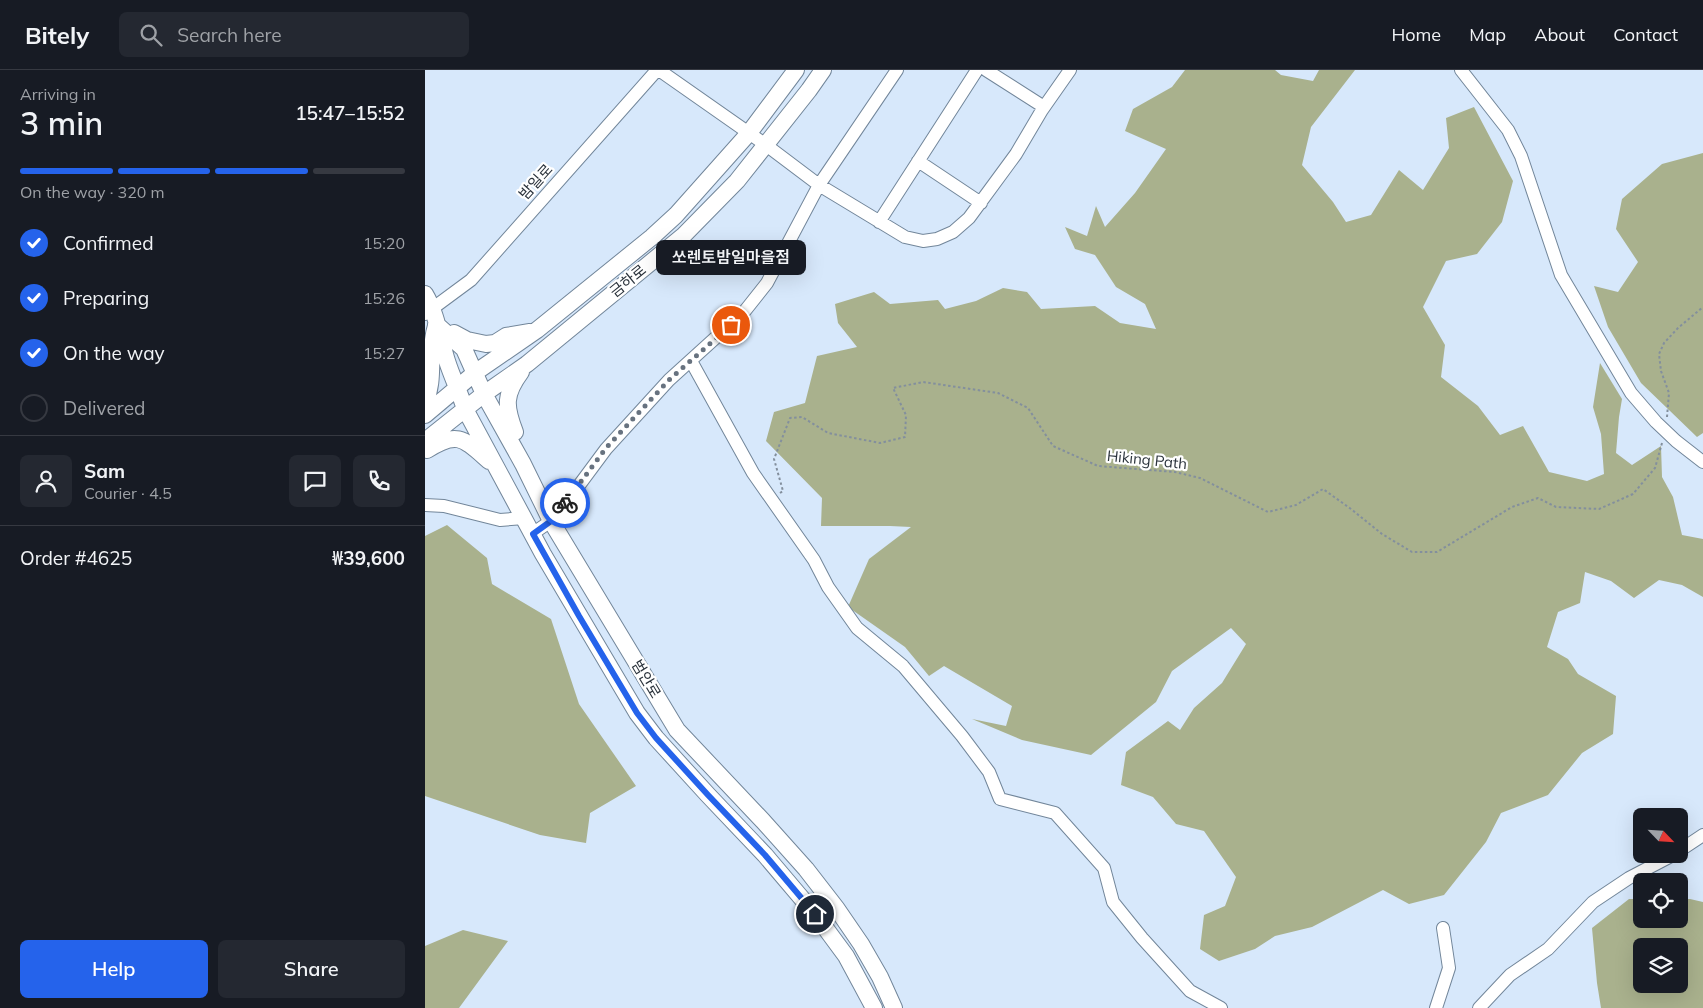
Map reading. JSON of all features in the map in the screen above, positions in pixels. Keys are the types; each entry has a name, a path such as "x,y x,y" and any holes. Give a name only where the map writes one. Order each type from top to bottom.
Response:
{"main road":[{"name":"금하로","path":"425,415 458,386 537,330 652,238 676,215 749,133 796,70"},
{"name":"금하로","path":"425,441 484,394 527,364 683,236 737,181 823,70"},
{"path":"430,310 467,340 485,344 495,343 506,336 537,330"},
{"path":"425,403 432,380 430,310"},
{"name":"범안로","path":"430,310 464,349 476,372 484,394 523,464 551,521 677,730 763,821 832,902 880,976 894,1008"},
{"name":"범안로","path":"430,310 465,409 579,616 637,713 656,738 765,855 815,914 846,956 874,1008"},
{"path":"523,464 510,420 507,401 511,387 527,364"},
{"path":"425,451 445,439 452,438 471,444 496,466"}],"street":[{"path":"658,70 766,145 819,185 879,222 905,236 923,241 937,239 953,232 969,218 1016,154 1044,107 1070,70"},
{"name":"밤일로","path":"430,310 471,280 658,70"},
{"path":"533,534 551,521 560,511 606,448 669,380 744,312 767,283 819,185 897,70"},
{"path":"879,222 977,70"},
{"path":"986,70 1044,107"},
{"path":"1461,70 1513,138 1521,156 1561,275 1631,392 1676,442 1703,462"},
{"path":"918,162 981,203"},
{"path":"691,362 753,473 814,560 828,587 857,628 903,666 956,729 989,772 1000,799 1055,813 1104,868 1113,902 1142,938 1190,991 1221,1008"},
{"path":"425,505 444,506 500,520 524,518"},
{"path":"1688,845 1703,835"},
{"path":"1479,1008 1510,976 1548,949 1593,902 1629,878 1658,863"},
{"path":"1436,1008 1449,968 1443,928"}],"path":[{"name":"Hiking Path","path":"771,500 783,491 774,459 789,418 802,416 828,433 880,443 905,437 906,415 893,388 923,382 998,393 1028,408 1053,446 1098,466 1175,472 1200,478 1268,512 1296,506 1323,489 1351,508 1382,534 1412,552 1437,552 1512,506 1538,498 1556,507 1599,509 1633,494 1655,468 1665,431 1669,393 1661,371 1659,354 1668,338 1703,307"}],"green space":[{"path":"1185,70 1275,70 1281,75 1313,81 1319,70 1355,70 1311,127 1302,165 1333,202 1346,222 1371,215 1399,170 1423,190 1449,148 1446,118 1474,107 1513,181 1502,222 1477,254 1446,261 1423,307 1445,345 1441,377 1478,406 1500,435 1523,426 1549,472 1587,481 1604,474 1601,434 1593,407 1600,363 1622,399 1616,453 1632,465 1661,446 1662,477 1673,497 1682,535 1703,539 1703,597 1682,585 1659,580 1634,598 1611,581 1585,572 1580,603 1558,612 1547,647 1568,659 1578,674 1616,696 1613,734 1582,753 1548,795 1501,813 1486,842 1444,895 1409,904 1383,890 1312,927 1275,936 1255,949 1219,961 1200,949 1204,915 1225,906 1236,877 1204,831 1176,824 1153,797 1121,785 1126,752 1168,721 1180,730 1194,708 1222,683 1246,644 1231,628 1172,671 1156,702 1091,755 1022,740 972,719 1006,726 1012,706 944,666 929,676 905,647 848,607 869,559 911,527 821,526 822,498 766,441 774,412 805,403 817,356 857,347 838,323 835,304 874,292 890,304 938,300 945,309 976,301 1003,288 1027,292 1041,309 1095,306 1120,323 1156,329 1145,304 1116,287 1095,255 1075,249 1065,227 1087,236 1096,206 1105,227 1135,193 1166,149 1125,131 1133,109 1172,87"},
{"path":"1703,153 1703,433 1697,437 1641,383 1608,327 1594,286 1618,292 1638,262 1616,229 1622,199 1662,164"},
{"path":"447,525 487,558 492,584 551,619 579,704 636,786 590,813 586,843 540,835 425,796 425,536"},
{"path":"1629,899 1633,899 1633,928 1688,928 1688,899 1703,902 1703,1008 1601,1008 1592,928"},
{"path":"463,930 508,941 459,1008 425,1008 425,946"}],"way so far":[{"path":"565,503 606,448 669,380 731,325"}],"place":[{"name":"쏘렌토밤일마을점","path":"731,325"}],"route":[{"path":"565,503 551,521 533,534 637,713 656,738 789,881 815,914"}]}
